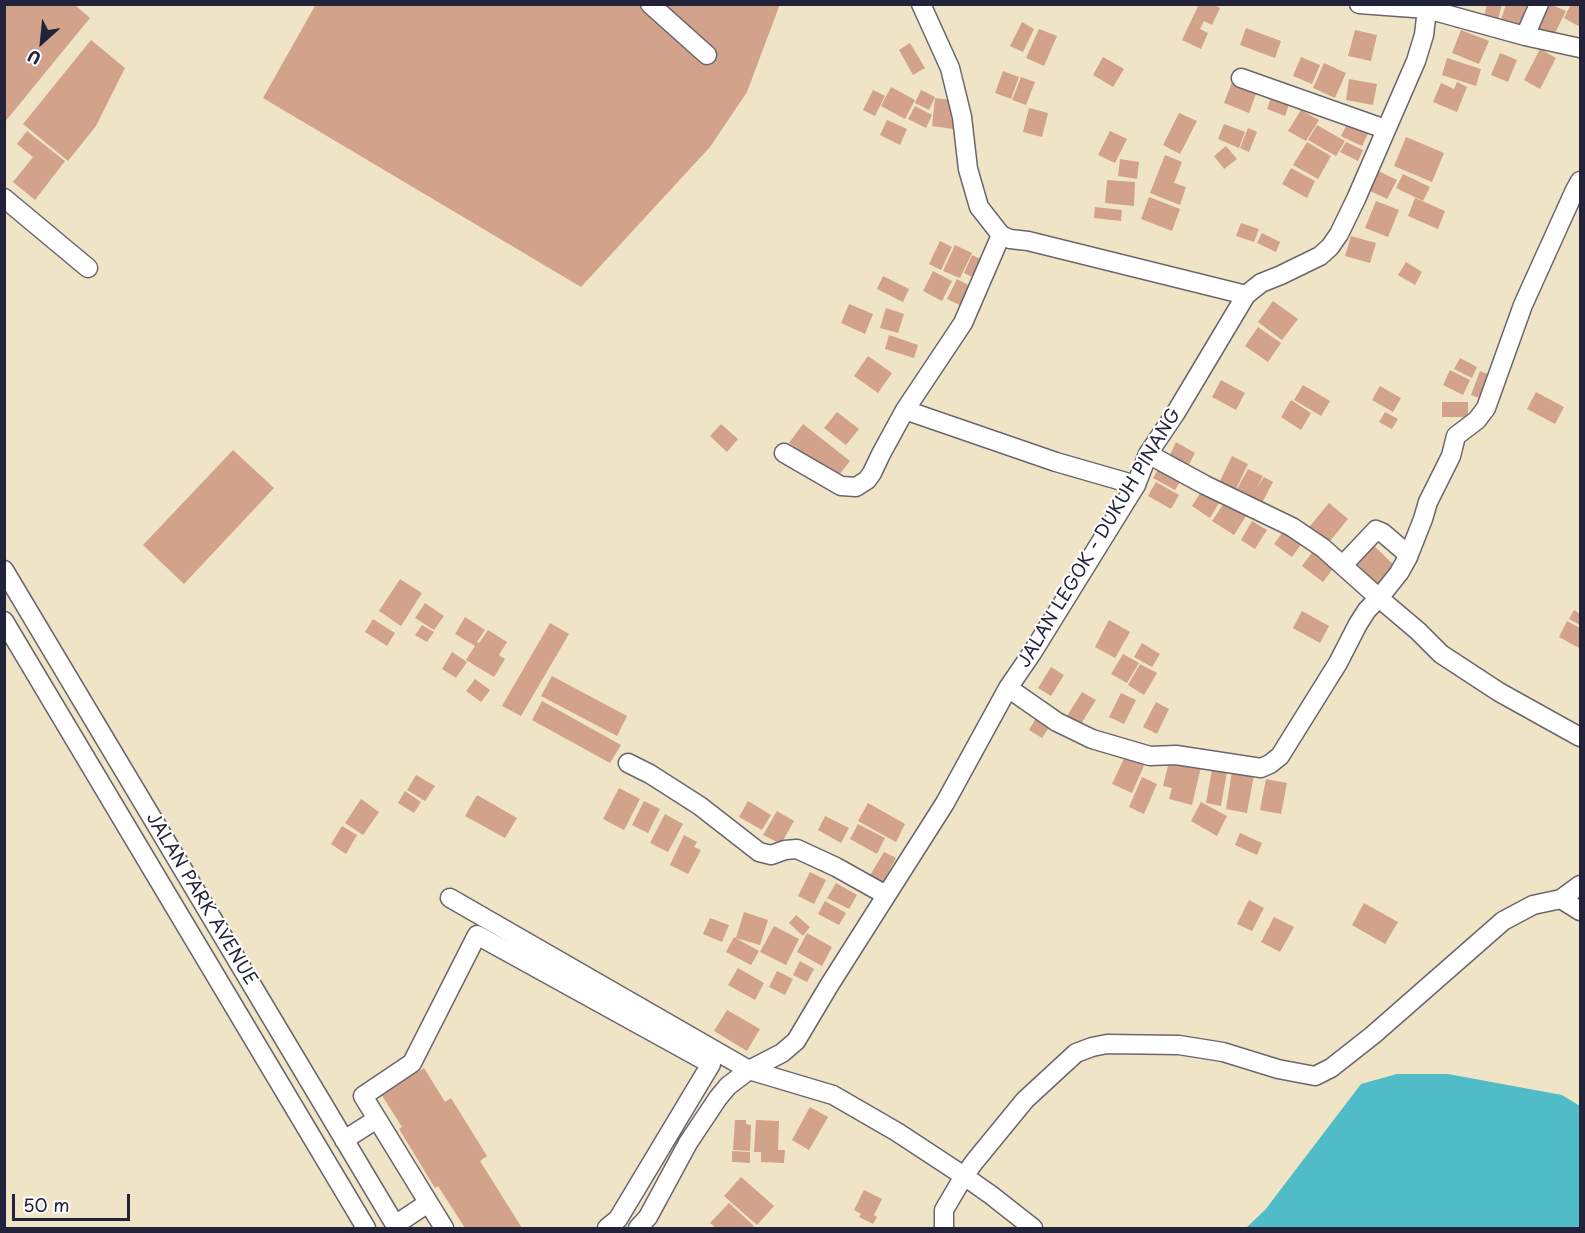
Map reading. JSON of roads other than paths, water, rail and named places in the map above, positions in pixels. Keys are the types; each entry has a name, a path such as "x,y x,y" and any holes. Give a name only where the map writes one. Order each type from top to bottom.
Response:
{"street":[{"path":"650,4 708,54"},
{"path":"921,4 950,68 962,117 968,169 979,207 1001,235 1246,295"},
{"path":"1359,4 1427,7 1524,36 1581,48"},
{"path":"1524,36 1539,4"},
{"name":"JALAN LEGOK - DUKUH PINANG","path":"638,1228 648,1217 688,1143 728,1086 749,1070 782,1053 796,1041 945,803 1008,688 1136,485 1148,454 1175,414 1246,295 1261,283 1320,256 1339,234 1416,61 1424,35 1427,7"},
{"path":"1241,78 1385,129"},
{"path":"1008,688 1057,722 1092,739 1150,756 1176,755 1261,768 1280,756 1338,663 1367,610 1399,573 1408,558 1428,502 1450,456 1456,436 1477,420 1486,408 1524,304 1581,180"},
{"path":"4,198 88,268"},
{"path":"784,453 841,486 856,487 867,480 905,410 963,323 1001,235"},
{"path":"905,410 1056,462 1136,485"},
{"path":"1148,454 1292,527 1343,565 1442,654 1499,692 1581,737"},
{"path":"1343,565 1376,530 1383,533 1404,551 1408,558"},
{"name":"JALAN PARK AVENUE","path":"4,570 396,1227"},
{"name":"JALAN PARK AVENUE","path":"4,621 366,1228"},
{"path":"628,763 650,774 700,806 759,852 771,855 797,849 836,867 886,895"},
{"path":"944,1228 944,1210 964,1176 1024,1100 1076,1053 1107,1044 1179,1045 1223,1052 1278,1069 1316,1076 1331,1068 1373,1035 1503,921 1533,905 1561,899 1581,885"},
{"path":"450,898 749,1070 833,1095 897,1132 964,1176 991,1194 1033,1228"},
{"path":"1561,899 1581,911"},
{"path":"444,1228 363,1096 412,1063 477,935 711,1064 618,1219 607,1228"},
{"path":"344,1140 377,1119"},
{"path":"396,1227 428,1203"}],"water":[{"path":"1397,1074 1448,1074 1562,1095 1580,1106 1580,1228 1246,1228 1265,1210 1361,1084"}]}
